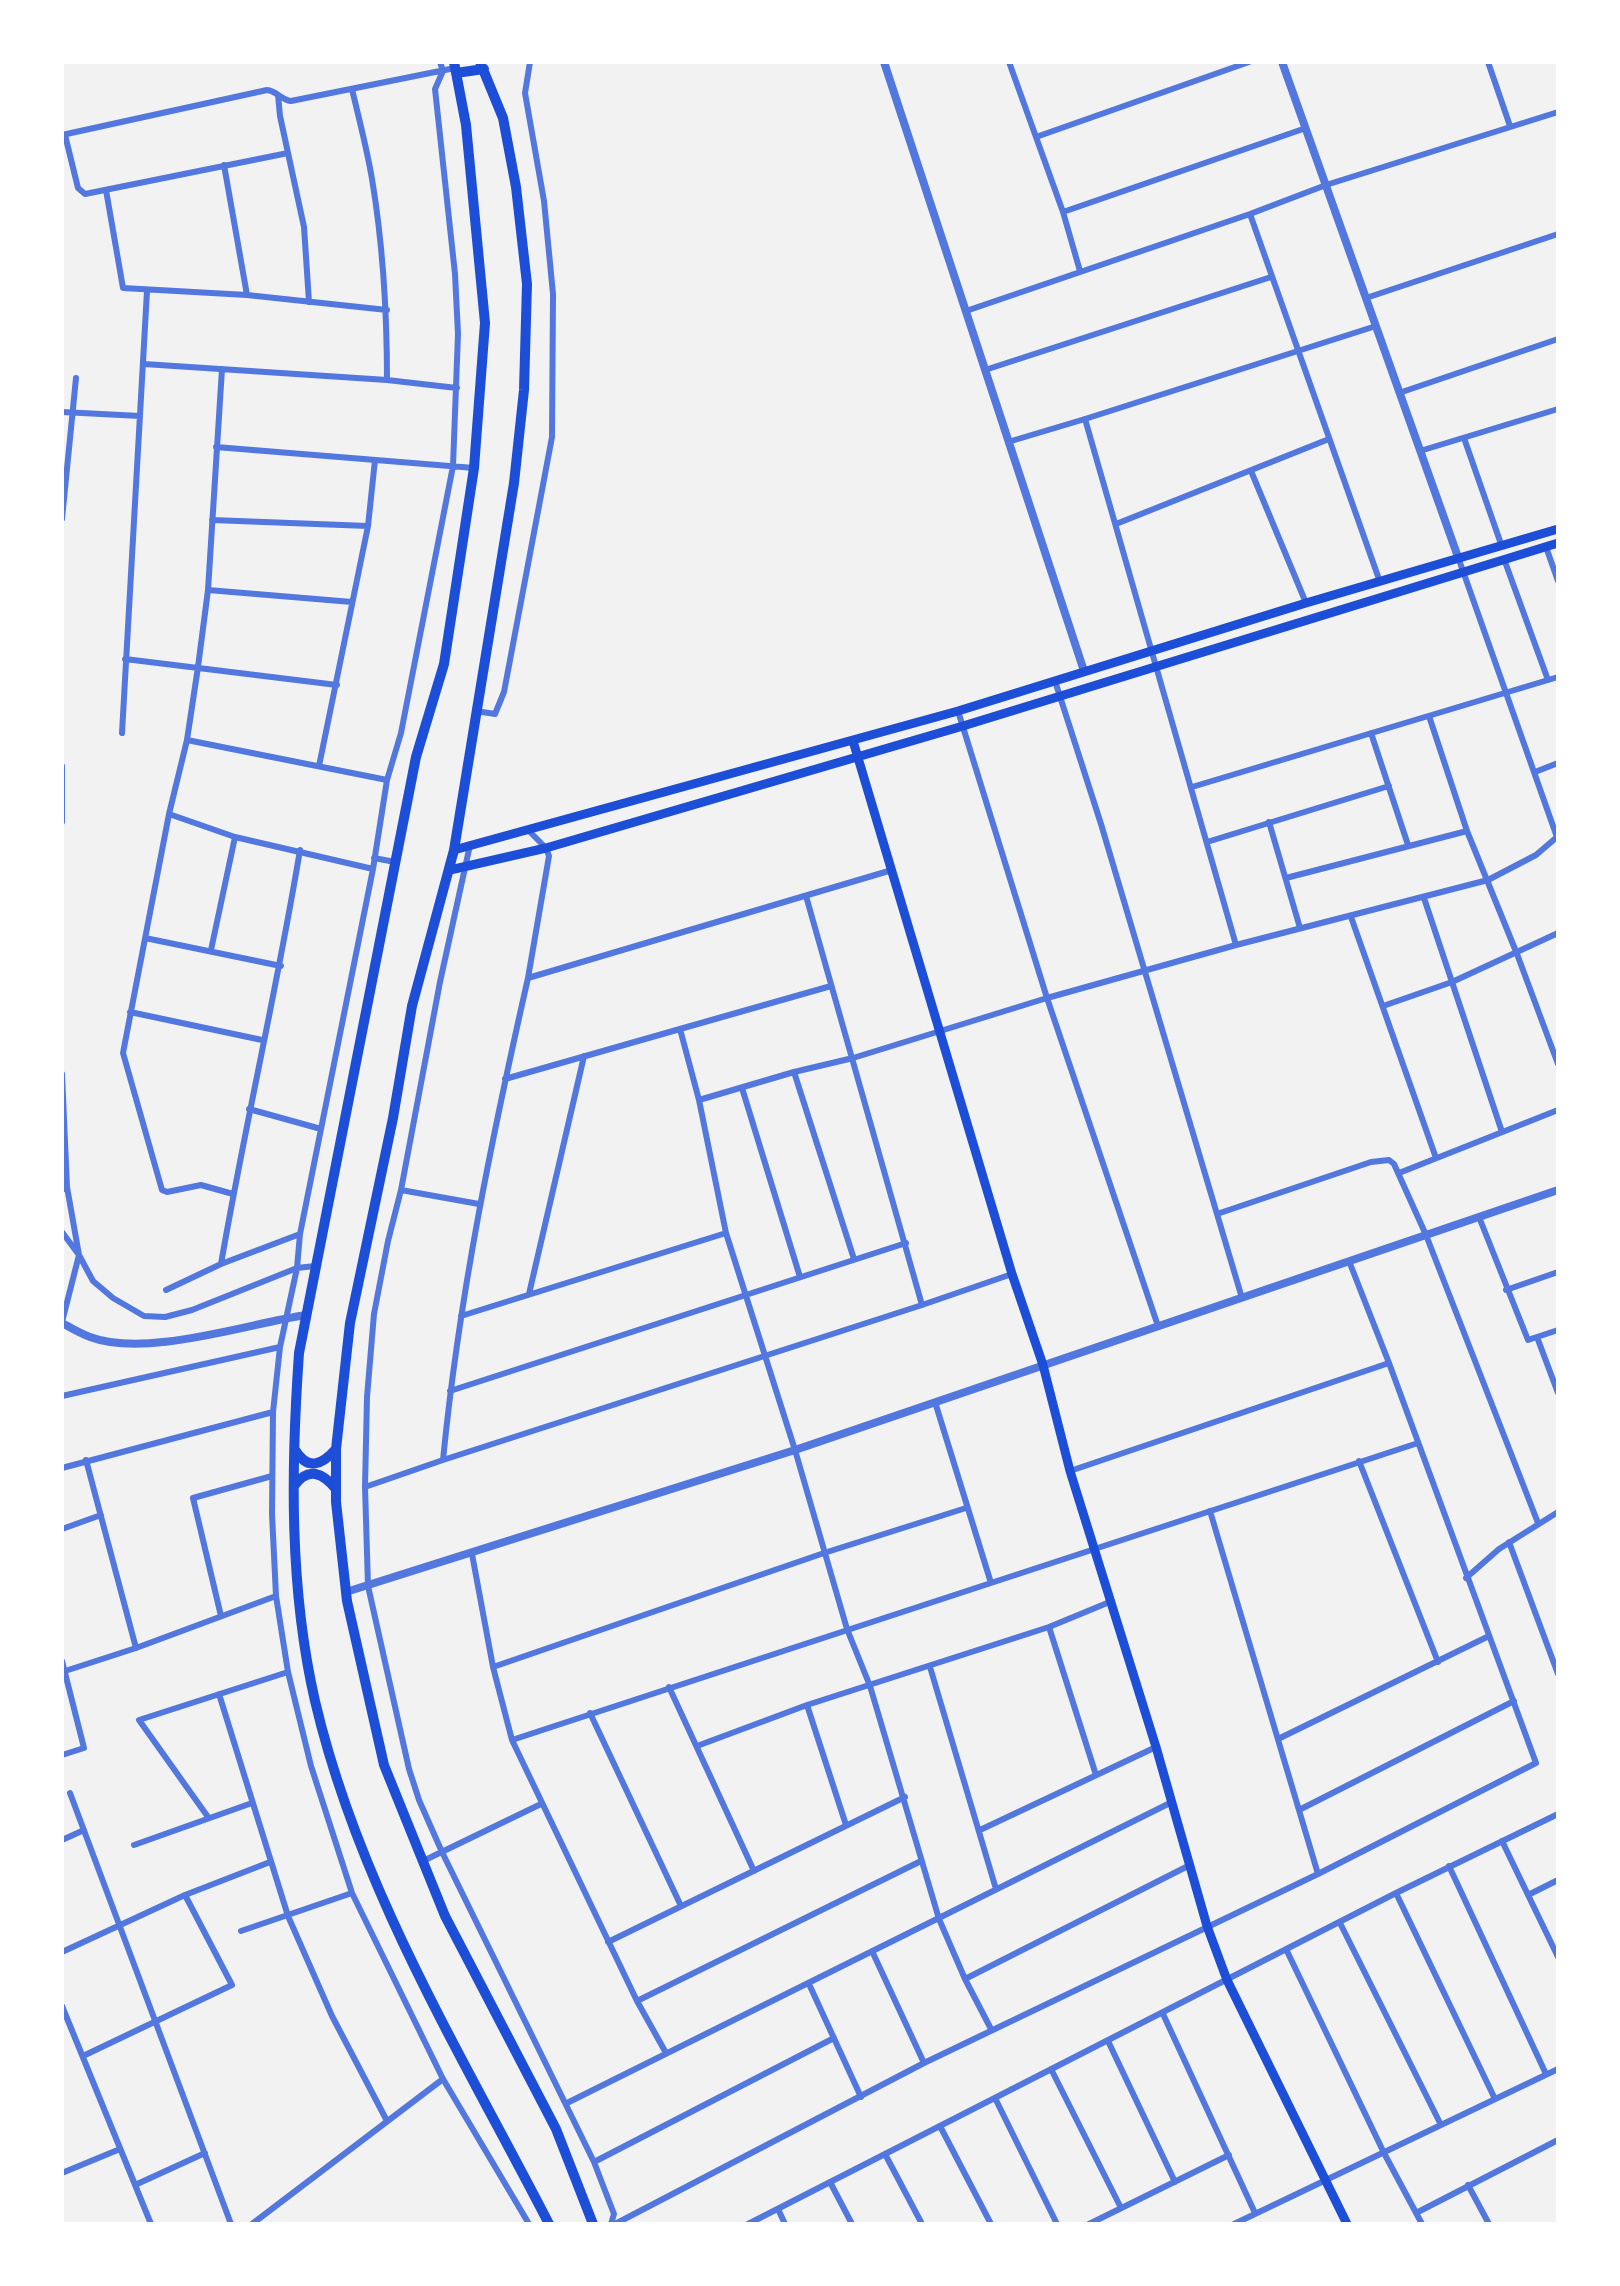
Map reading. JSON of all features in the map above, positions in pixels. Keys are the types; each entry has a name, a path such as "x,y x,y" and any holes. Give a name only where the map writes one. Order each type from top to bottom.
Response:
{"main road":[{"path":"549,2224 405,1947 369,1868 339,1787 315,1700 301,1613 293,1487 299,1353 416,757 444,664 474,468 485,323 466,125 455,68 482,65 503,118 516,187 527,284 524,390 514,483 454,850 412,1006 393,1118 350,1323 336,1449 336,1489 346,1592 384,1765 445,1916 556,2129 593,2224"},
{"path":"454,850 958,711 1558,529"},
{"path":"450,870 546,848 963,726 1558,543"},
{"path":"853,741 1012,1274 1043,1365 1070,1471 1156,1747 1207,1926 1227,1980 1347,2224"},
{"path":"294,1448 304,1462 312,1465 321,1463 336,1449"},
{"path":"293,1487 302,1476 313,1472 324,1476 336,1489"}],"street":[{"path":"440,62 443,71 435,89 455,274 458,334 453,466 401,733 387,780 373,869 300,1234 297,1268 284,1318 273,1412 276,1596 288,1672 315,1778 352,1893 443,2079 529,2224"},
{"path":"476,711 495,714 504,692 552,437 553,294 544,201 525,93 530,62"},
{"path":"895,62 885,64 1084,671"},
{"path":"1009,62 1063,212 1080,271"},
{"path":"1036,137 1249,62"},
{"path":"699,1100 1236,945 1488,880 1536,855 1558,838 1282,62"},
{"path":"1488,62 1510,126"},
{"path":"288,153 85,194 80,193 63,135 267,90 291,101 455,68"},
{"path":"352,89 372,180 387,310 387,380"},
{"path":"278,95 304,227 309,302"},
{"path":"966,311 1326,185 1558,112"},
{"path":"1063,212 1306,128"},
{"path":"224,165 247,295"},
{"path":"106,190 123,288 247,295 387,310"},
{"path":"1250,214 1380,582"},
{"path":"1366,298 1558,234"},
{"path":"985,370 1271,277"},
{"path":"122,733 147,291"},
{"path":"1008,442 1376,326"},
{"path":"1399,393 1558,339"},
{"path":"144,364 387,380 457,388"},
{"path":"222,369 208,590 198,667 187,740 169,814 123,1053 162,1190 167,1192 201,1185 233,1194"},
{"path":"62,519 76,378"},
{"path":"1420,451 1558,409"},
{"path":"62,412 140,416"},
{"path":"1085,419 1236,945"},
{"path":"1464,438 1501,544"},
{"path":"1116,524 1329,439"},
{"path":"216,447 474,468"},
{"path":"319,766 368,526 375,460"},
{"path":"1251,471 1306,603"},
{"path":"212,520 368,526"},
{"path":"1546,547 1558,581"},
{"path":"1504,559 1548,680"},
{"path":"208,590 352,602"},
{"path":"125,659 337,685"},
{"path":"1192,787 1558,677"},
{"path":"1055,681 1101,824 1242,1298"},
{"path":"958,711 1047,998 1158,1326"},
{"path":"1429,716 1467,831 1558,1064"},
{"path":"1371,733 1408,845"},
{"path":"187,740 387,780"},
{"path":"1535,772 1558,763"},
{"path":"62,766 62,822"},
{"path":"1207,842 1389,786"},
{"path":"169,814 235,837 373,869"},
{"path":"1269,822 1300,928"},
{"path":"443,1460 450,1391 479,1204 528,978 549,856 546,848 528,830"},
{"path":"1286,878 1467,831"},
{"path":"211,950 235,837"},
{"path":"470,845 374,1314 367,1397 365,1487 368,1586 409,1769 419,1800 594,2162 614,2214 613,2224"},
{"path":"221,1264 262,1040 281,966 300,850"},
{"path":"374,858 395,862"},
{"path":"528,978 892,870"},
{"path":"806,896 922,1305"},
{"path":"1424,898 1502,1132"},
{"path":"1351,917 1436,1158"},
{"path":"1383,1006 1452,982 1558,933"},
{"path":"145,938 281,966"},
{"path":"505,1079 831,986"},
{"path":"130,1012 262,1040"},
{"path":"680,1029 699,1100 726,1233 795,1450 847,1629 870,1686 939,1919 991,2029"},
{"path":"529,1294 584,1056"},
{"path":"794,1072 854,1259"},
{"path":"62,1074 64,1189 79,1255 62,1323 91,1338 134,1344 164,1342 306,1315"},
{"path":"742,1088 800,1277"},
{"path":"249,1109 321,1129"},
{"path":"1399,1173 1558,1110"},
{"path":"1217,1214 1382,1159 1389,1160 1399,1173 1426,1235 1538,1523"},
{"path":"401,1190 479,1204"},
{"path":"346,1592 795,1450 1558,1190"},
{"path":"1479,1217 1528,1340 1558,1330"},
{"path":"62,1232 93,1281 113,1298 144,1316 165,1317 192,1310 297,1268 315,1266"},
{"path":"461,1316 726,1233"},
{"path":"166,1290 221,1264 300,1234"},
{"path":"450,1391 906,1243"},
{"path":"613,2224 991,2029 1318,1874 1536,1763 1349,1261"},
{"path":"1506,1290 1558,1272"},
{"path":"365,1487 1012,1274"},
{"path":"1537,1337 1558,1393"},
{"path":"62,1396 280,1347"},
{"path":"1070,1471 1389,1363"},
{"path":"935,1402 991,1583"},
{"path":"62,1468 273,1412"},
{"path":"512,1740 1418,1443"},
{"path":"86,1460 136,1648"},
{"path":"1359,1461 1438,1662"},
{"path":"221,1616 193,1498 272,1476"},
{"path":"493,1667 824,1553 966,1508"},
{"path":"1210,1511 1318,1874"},
{"path":"1466,1578 1509,1542 1558,1513"},
{"path":"62,1529 101,1515"},
{"path":"1509,1542 1558,1674"},
{"path":"472,1554 493,1667 512,1740 637,2001 666,2053"},
{"path":"63,1671 136,1648 276,1596"},
{"path":"697,1746 807,1705 1049,1627 1112,1601"},
{"path":"1049,1627 1096,1775"},
{"path":"1278,1739 1489,1636"},
{"path":"62,1661 84,1748 62,1755"},
{"path":"930,1667 996,1889"},
{"path":"208,1817 139,1720 288,1672"},
{"path":"669,1687 754,1871"},
{"path":"219,1694 288,1916 332,2016 387,2121"},
{"path":"1299,1810 1514,1701"},
{"path":"807,1705 846,1825"},
{"path":"590,1713 681,1906"},
{"path":"980,1830 1156,1747"},
{"path":"70,1793 231,2224"},
{"path":"608,1942 905,1797"},
{"path":"567,2103 1172,1802"},
{"path":"134,1845 252,1803"},
{"path":"423,1861 541,1804"},
{"path":"748,2224 1449,1866 1558,1814"},
{"path":"62,1840 84,1830"},
{"path":"1502,1841 1558,1957"},
{"path":"637,2001 921,1861"},
{"path":"62,1952 185,1895 270,1862"},
{"path":"965,1979 1190,1865"},
{"path":"1449,1866 1546,2074"},
{"path":"1528,1895 1558,1880"},
{"path":"241,1931 352,1893"},
{"path":"1396,1893 1495,2099"},
{"path":"83,2056 232,1985 185,1895"},
{"path":"1340,1923 1441,2125"},
{"path":"1286,1949 1384,2153 1422,2224"},
{"path":"872,1951 924,2063"},
{"path":"809,1984 861,2097"},
{"path":"62,2006 151,2224"},
{"path":"1163,2014 1255,2213"},
{"path":"594,2162 834,2038"},
{"path":"1108,2041 1175,2182"},
{"path":"1051,2069 1121,2208"},
{"path":"1234,2224 1558,2069"},
{"path":"252,2224 443,2079"},
{"path":"995,2098 1057,2224"},
{"path":"940,2126 991,2224"},
{"path":"1416,2213 1557,2143"},
{"path":"62,2173 120,2149"},
{"path":"135,2185 205,2153"},
{"path":"885,2154 922,2224"},
{"path":"1089,2224 1229,2155"},
{"path":"830,2182 852,2224"},
{"path":"1468,2185 1489,2224"},
{"path":"778,2209 785,2224"}]}
